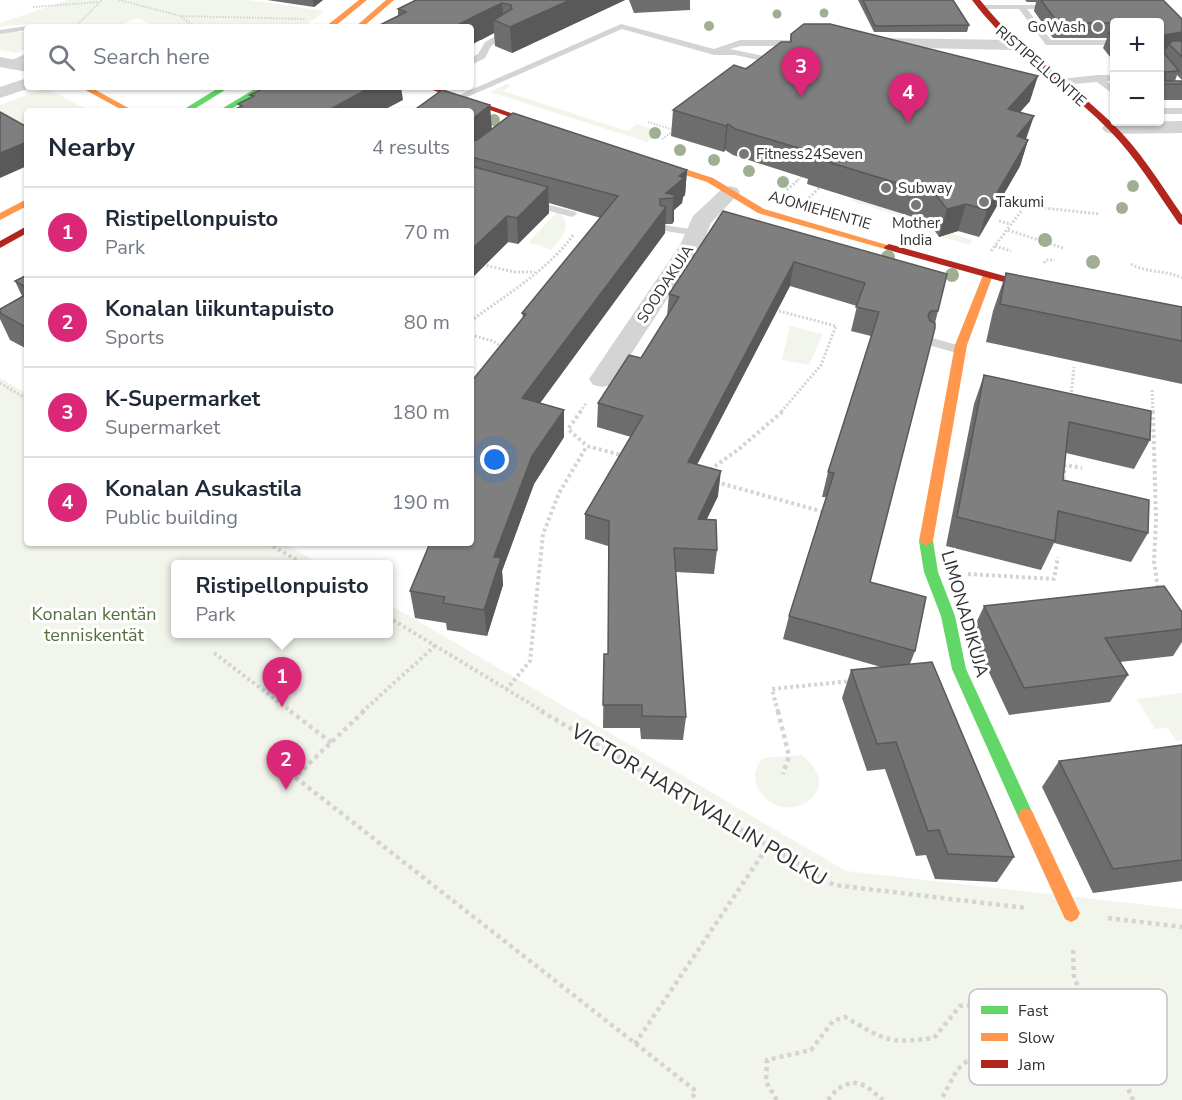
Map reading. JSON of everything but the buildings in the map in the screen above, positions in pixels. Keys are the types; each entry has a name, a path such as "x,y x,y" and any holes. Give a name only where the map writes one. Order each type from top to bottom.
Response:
{"street":[{"path":"333,24 363,0"},
{"path":"362,24 390,0"},
{"name":"RISTIPELLONTIE","path":"978,4 990,21 1013,45 1060,82 1112,128 1126,143 1182,222"},
{"path":"870,43 1013,45"},
{"path":"4,63 24,66"},
{"path":"0,93 24,84"},
{"path":"90,90 124,108"},
{"path":"189,108 221,90"},
{"path":"227,108 259,90"},
{"path":"437,90 460,98 514,124 566,133"},
{"path":"1112,128 1182,127"},
{"path":"1126,143 1182,143"},
{"name":"AJOMIEHENTIE","path":"632,154 710,180 761,211 1062,295"},
{"name":"SOODAKUJA","path":"602,379 691,244 708,213 730,192"},
{"path":"0,217 24,204"},
{"path":"0,245 24,231"},
{"name":"LIMONADIKUJA","path":"988,275 960,350 926,540 932,572 948,616 959,669 1071,913"}],"lane":[{"path":"978,4 1066,7"},
{"path":"1022,7 1049,44 1110,43"},
{"path":"460,98 621,27 714,52 781,65"},
{"path":"0,32 24,28"},
{"path":"474,60 482,56 488,44 508,33"},
{"path":"714,52 740,43 806,43"},
{"path":"4,63 24,57"},
{"path":"1098,78 1110,88"},
{"path":"1060,82 1110,78"},
{"path":"1164,111 1182,111"},
{"path":"516,198 572,214"},
{"path":"664,228 696,234"},
{"path":"929,341 960,350"}],"path":[{"path":"78,24 102,0"},
{"path":"119,0 181,16 311,19"},
{"path":"26,7 43,8 99,2"},
{"path":"181,16 192,24"},
{"path":"648,122 675,130"},
{"path":"659,141 680,126"},
{"path":"788,190 801,177"},
{"path":"988,256 1025,206 1100,214"},
{"path":"474,319 535,272 568,243 576,225 572,214"},
{"path":"999,221 1011,224"},
{"path":"1008,230 1063,248"},
{"path":"474,263 515,272 535,272"},
{"path":"1131,264 1140,269 1161,270 1182,278"},
{"path":"707,472 732,456 787,405 820,367 828,351 836,326 768,308"},
{"path":"474,336 493,341 509,352"},
{"path":"1070,403 1074,367"},
{"path":"602,379 568,429 587,446 632,458"},
{"path":"0,383 24,397"},
{"path":"1152,390 1156,520 1154,561 1156,585 1161,594"},
{"path":"506,690 530,661 543,534 559,494 587,446"},
{"path":"1063,487 1065,465 1082,468"},
{"path":"710,480 835,515"},
{"path":"1146,518 1156,520"},
{"path":"273,546 296,560"},
{"path":"932,572 1054,579 1058,557"},
{"name":"VICTOR HARTWALLIN POLKU","path":"393,620 506,690 834,885 1182,927"},
{"path":"436,645 414,663 295,777 696,1091 691,1100"},
{"path":"214,653 332,743"},
{"path":"783,774 789,756 772,689 860,680"},
{"path":"635,1044 768,846"},
{"path":"1071,913 1074,978 1080,989"},
{"path":"777,1100 769,1092 763,1077 767,1060 811,1050 833,1022 845,1017 885,1040 901,1042 934,1038 960,1006 969,1005"},
{"path":"941,1100 957,1071 969,1059"},
{"path":"828,1100 837,1089 852,1082 866,1086 883,1100"},
{"path":"1126,1085 1133,1100"}],"green space":[{"path":"68,0 249,0 325,11 307,24 150,24 138,18 123,24 24,24 0,27 0,23"},
{"path":"24,32 24,49 16,53 0,50 0,35"},
{"path":"507,84 511,85 503,91 627,131 637,124 661,132 647,142 490,92"},
{"path":"41,90 50,90 84,108 24,108 24,132 0,120 0,105"},
{"path":"853,198 945,227 949,233 972,240 969,245 902,224 906,218 851,201"},
{"path":"557,212 562,216 566,226 562,236 551,250 529,242"},
{"path":"790,326 823,334 809,365 782,360"},
{"name":"Konalan kentän tenniskentät","path":"0,378 24,392 24,546 288,546 313,560 171,560 171,638 393,638 393,606 846,871 1182,909 1182,1100 0,1100"},
{"path":"1182,693 1182,740 1176,741 1168,728 1155,729 1137,699"},
{"path":"801,755 815,769 819,782 816,793 807,802 795,807 781,807 768,801 755,780 755,772 760,761 763,758"}],"traffic: fast":[{"path":"190,108 221,90"},
{"path":"227,108 259,90"},
{"path":"926,541 931,572 948,616 959,669 1026,816"}],"traffic: slow":[{"path":"333,24 363,0"},
{"path":"362,24 390,0"},
{"path":"90,90 124,108"},
{"path":"645,159 710,180 761,211 889,247"},
{"path":"0,217 24,204"},
{"path":"926,541 961,345 988,275"},
{"path":"1026,816 1071,913"}],"traffic: jam":[{"path":"976,0 990,18 1023,51 1110,126 1130,148 1182,222"},
{"path":"437,90 553,129"},
{"path":"0,245 24,231"},
{"path":"889,247 1047,291"}],"place":[{"name":"GoWash","path":"1098,27"},
{"name":"K-Supermarket","path":"801,97"},
{"name":"Konalan Asukastila","path":"908,123"},
{"name":"Fitness24Seven","path":"744,154"},
{"name":"Subway","path":"886,188"},
{"name":"Takumi","path":"984,202"},
{"name":"Mother India","path":"916,205"},
{"name":"Ristipellonpuisto","path":"282,707"},
{"name":"Konalan liikuntapuisto","path":"286,790"}]}
